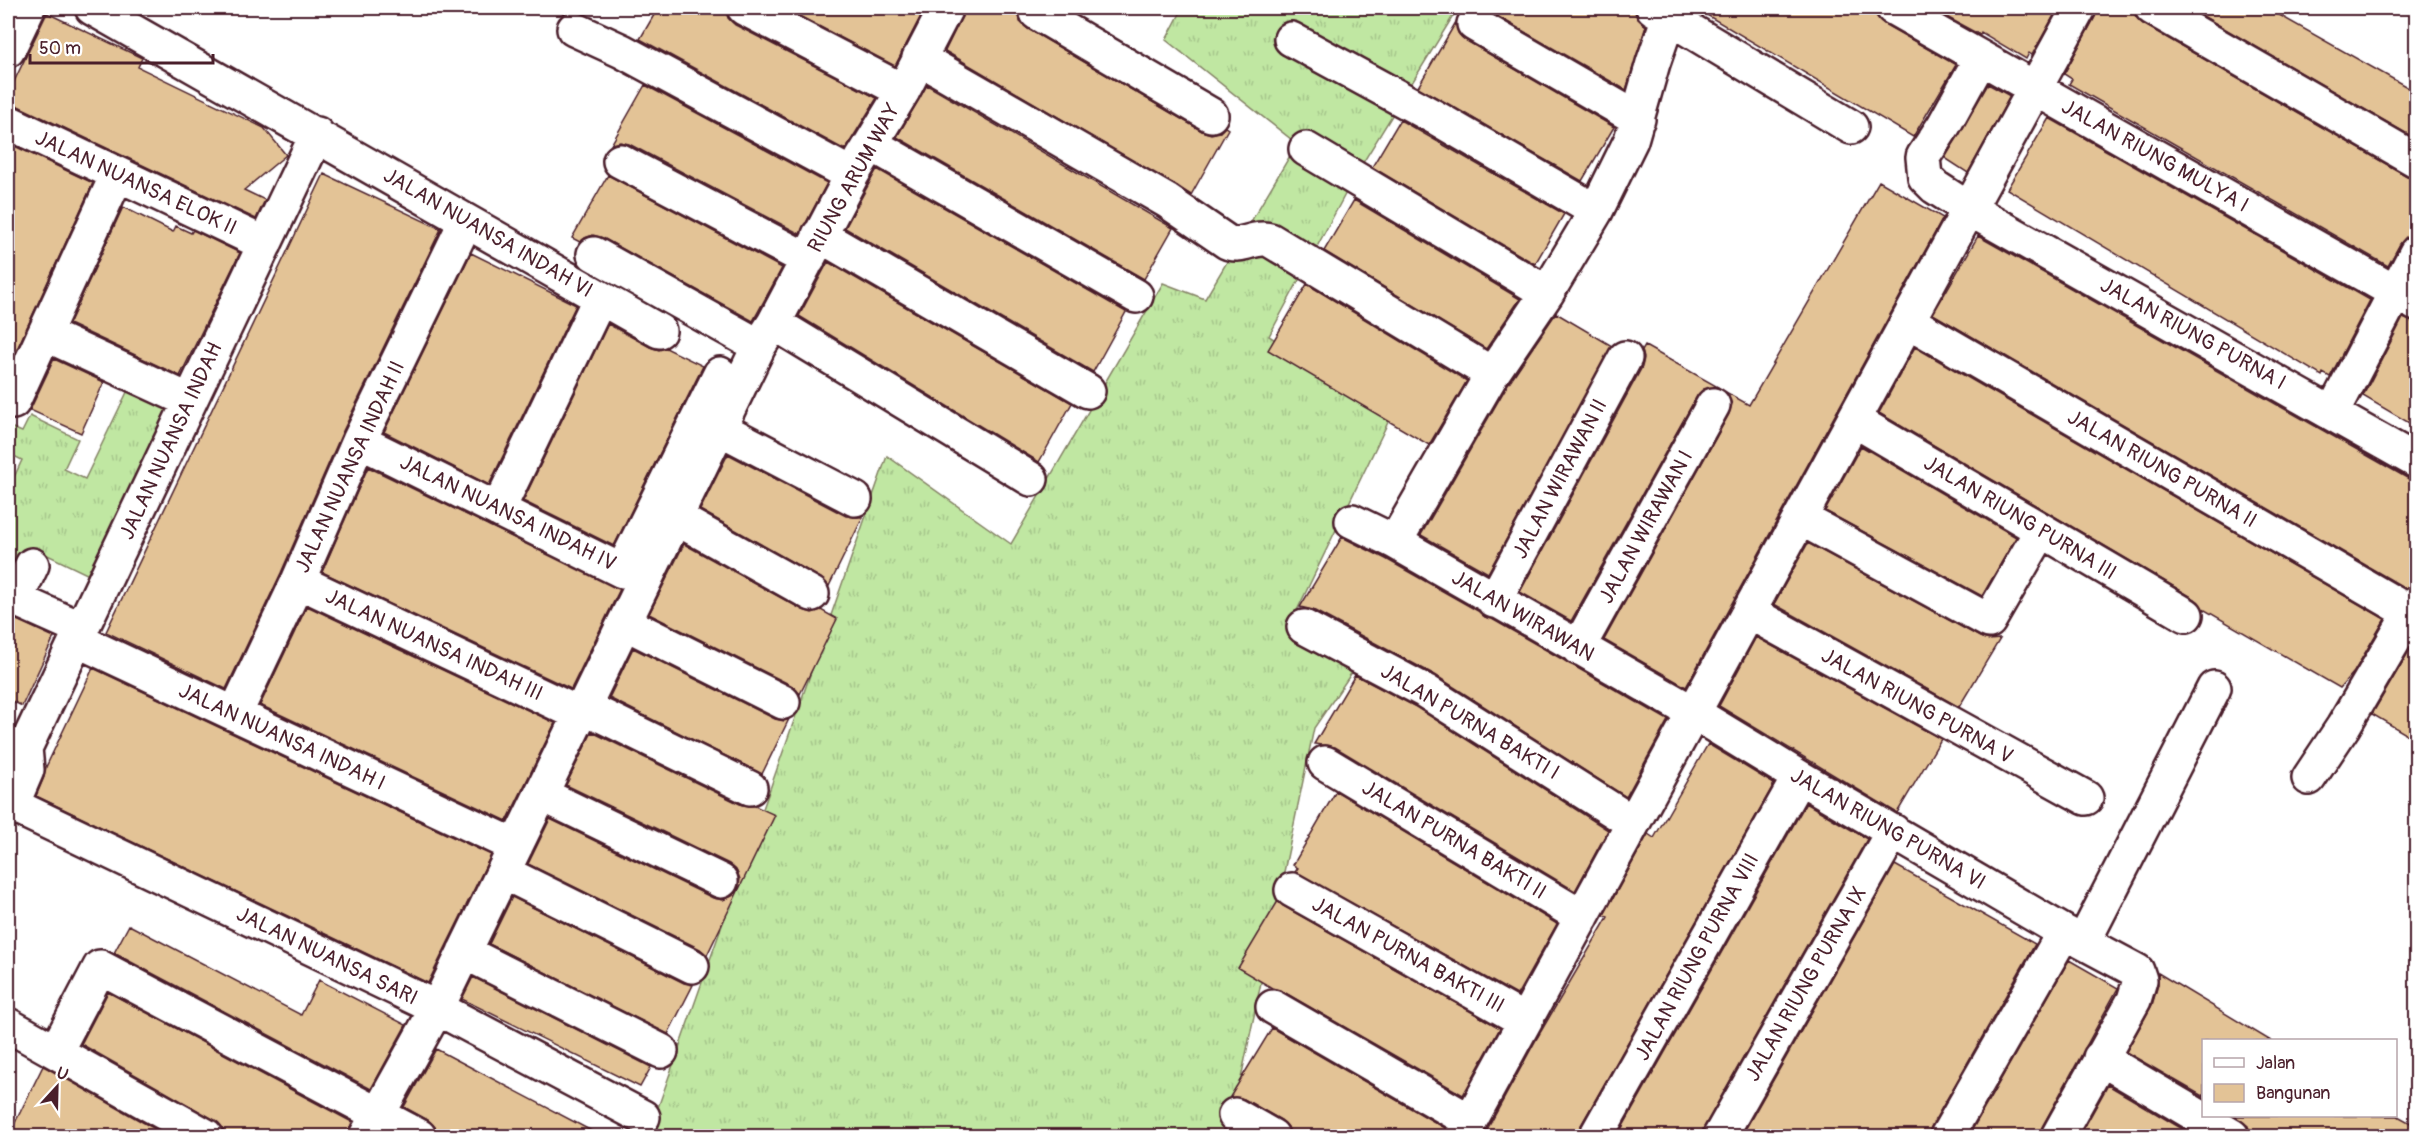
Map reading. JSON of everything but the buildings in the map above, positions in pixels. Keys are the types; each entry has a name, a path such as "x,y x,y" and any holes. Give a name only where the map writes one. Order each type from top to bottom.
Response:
{"street":[{"path":"8,50 28,8"},
{"name":"JALAN NUANSA INDAH VI","path":"92,8 317,134 659,331"},
{"path":"744,8 903,91"},
{"name":"JALAN RIUNG MULYA I","path":"1893,8 2406,298"},
{"path":"1273,1008 1466,1129 2079,8"},
{"path":"2152,8 2416,160"},
{"name":"RIUNG ARUM WAY","path":"373,1125 437,1008 464,952 502,851 541,794 577,708 625,623 766,334 852,175 903,91 943,9"},
{"path":"1035,9 1211,115"},
{"path":"1395,542 1492,374 1547,293 1596,211 1631,140 1665,10 1851,127"},
{"path":"1474,24 1638,119"},
{"path":"574,29 622,51 852,175"},
{"path":"1291,39 1438,118 1596,211"},
{"path":"919,58 1167,201 1227,242 1237,245 1261,239 1270,240 1492,374"},
{"name":"JALAN RIUNG PURNA I","path":"1981,58 1944,125 1923,157 1924,177 1969,209 2333,412 2416,461"},
{"name":"JALAN NUANSA ELOK II","path":"8,122 265,244"},
{"name":"JALAN NUANSA INDAH","path":"11,796 27,771 16,754 79,634 317,134"},
{"path":"871,144 1136,296"},
{"path":"1306,149 1547,293"},
{"path":"620,161 814,247 1088,391"},
{"path":"13,402 117,175"},
{"name":"JALAN NUANSA INDAH II","path":"235,714 298,581 359,441 466,221"},
{"path":"2333,412 2406,298 2416,253"},
{"path":"594,254 766,334 1030,479"},
{"path":"498,510 600,298"},
{"name":"JALAN RIUNG PURNA II","path":"1908,321 2415,610"},
{"path":"45,334 190,401"},
{"name":"JALAN WIRAWAN II","path":"1494,601 1625,358"},
{"name":"JALAN NUANSA INDAH IV","path":"359,441 622,571 720,375"},
{"name":"JALAN WIRAWAN I","path":"1578,648 1713,405"},
{"name":"JALAN RIUNG PURNA III","path":"1854,420 2186,615"},
{"path":"719,428 855,499"},
{"path":"676,518 812,594"},
{"path":"1800,518 1989,621 2041,531"},
{"name":"JALAN WIRAWAN","path":"1352,521 1395,542 1494,601 1694,713"},
{"path":"12,598 32,565"},
{"name":"JALAN NUANSA INDAH III","path":"298,581 750,788"},
{"name":"JALAN NUANSA INDAH I","path":"12,598 502,851 692,966"},
{"path":"2309,778 2415,610"},
{"name":"JALAN RIUNG PURNA V","path":"1749,612 2086,798"},
{"path":"625,623 783,702"},
{"name":"JALAN PURNA BAKTI I","path":"1304,627 1425,691 1633,823"},
{"path":"1947,1137 2074,936 2214,688"},
{"name":"JALAN RIUNG PURNA VI","path":"1694,713 1798,777 2132,968 2140,976 2134,1000 2100,1058"},
{"name":"JALAN PURNA BAKTI II","path":"1325,763 1582,917"},
{"name":"JALAN RIUNG PURNA VIII","path":"1596,1137 1798,777"},
{"path":"541,794 721,881"},
{"name":"JALAN NUANSA SARI","path":"11,796 437,1008 642,1116"},
{"name":"JALAN RIUNG PURNA IX","path":"1720,1137 1893,831"},
{"name":"JALAN PURNA BAKTI III","path":"1292,890 1525,1021"},
{"path":"464,952 661,1051"},
{"path":"53,1040 100,967 373,1125 419,1137"},
{"path":"8,1025 53,1040 206,1137"},
{"path":"2058,1137 2100,1058 2232,1137"},
{"path":"1235,1115 1272,1137"}],"green space":[{"path":"1183,8 1458,8 1356,174 1269,336 1391,416 1290,625 1359,662 1314,728 1229,1136 648,1136 887,456 1011,544 1163,283 1205,299 1297,144 1166,40"},
{"path":"130,386 177,408 95,578 31,547 12,584 8,581 8,490 22,460 8,453 8,426 22,432 30,416 78,439 64,469 85,479"}]}
